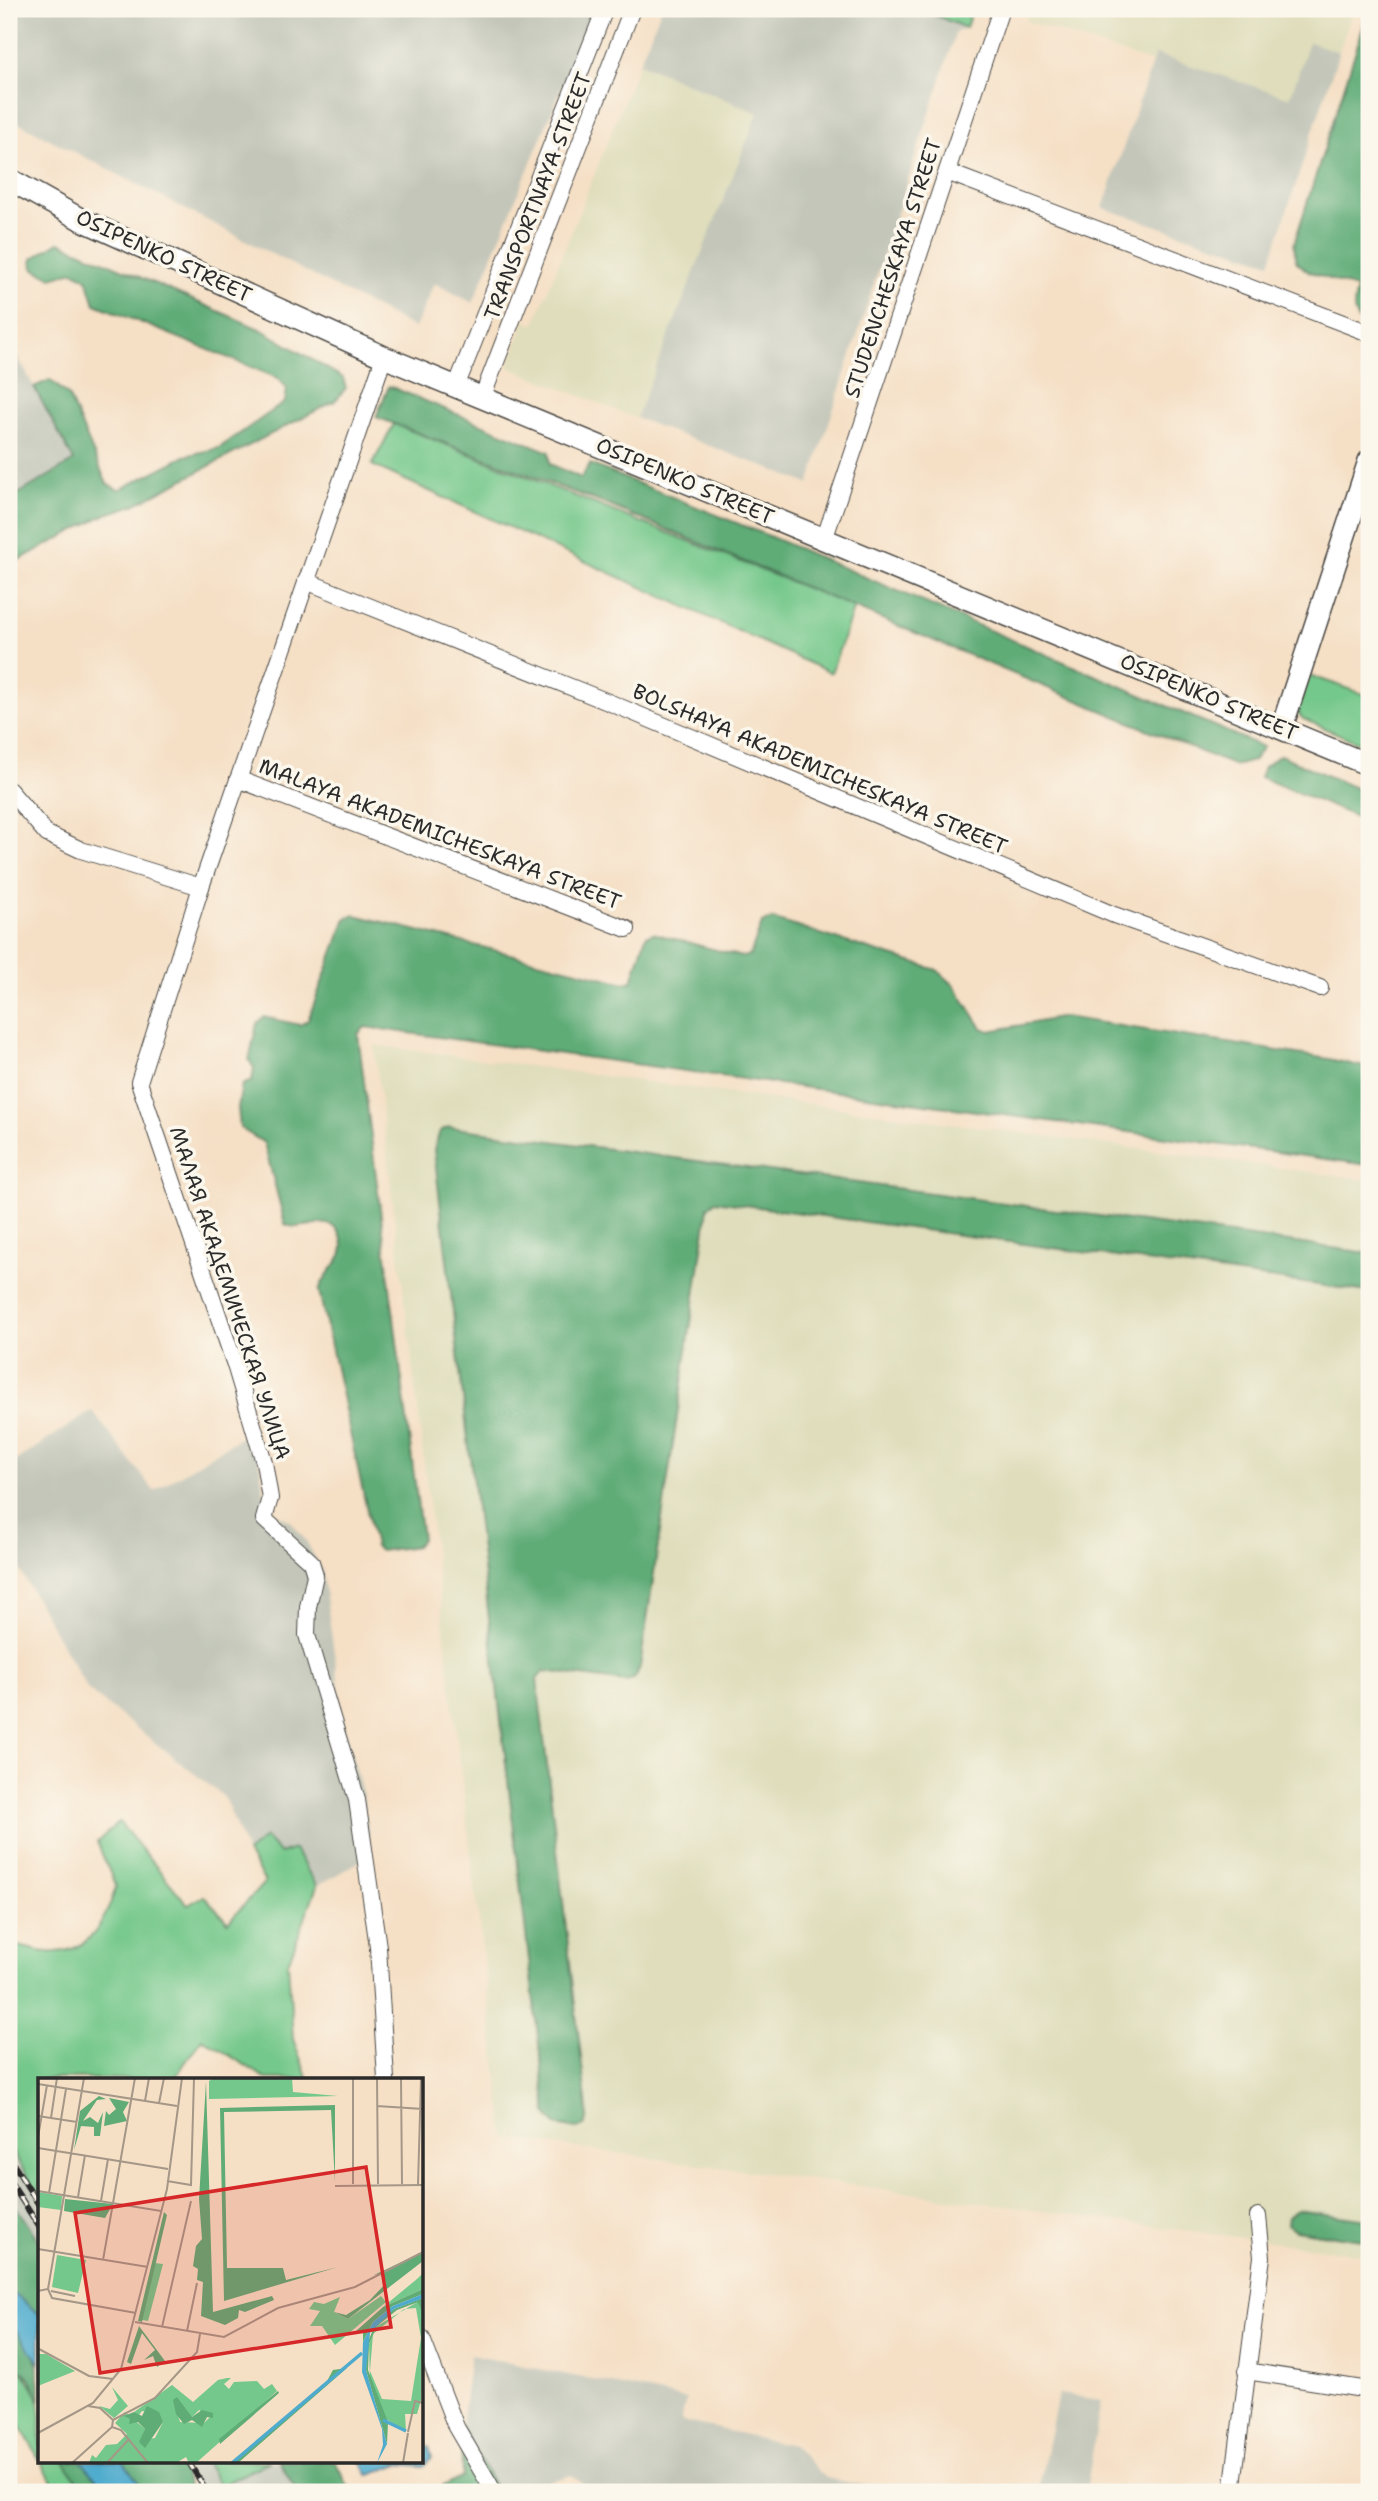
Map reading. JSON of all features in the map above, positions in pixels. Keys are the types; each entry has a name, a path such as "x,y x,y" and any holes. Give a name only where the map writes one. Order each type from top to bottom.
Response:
{"main road":[{"name":"OSIPENKO STREET","path":"9,178 80,219 384,356 1369,765"},
{"path":"1282,727 1369,461"}],"street":[{"name":"TRANSPORTNAYA STREET","path":"456,387 605,9"},
{"name":"TRANSPORTNAYA STREET","path":"482,398 632,9"},
{"name":"STUDENCHESKAYA STREET","path":"824,540 1001,9"},
{"path":"947,172 1369,333"},
{"path":"9,790 47,834 81,850 201,887 384,356"},
{"name":"BOLSHAYA AKADEMICHESKAYA STREET","path":"306,581 613,704 1114,915 1320,988"},
{"name":"MALAYA AKADEMICHESKAYA STREET","path":"238,779 627,929"},
{"name":"МАЛАЯ АКАДЕМИЧЕСКАЯ УЛИЦА","path":"201,887 139,1082 235,1365 264,1462 270,1498 264,1519 311,1562 315,1575 308,1608 307,1635 357,1800 379,1958 386,2078"},
{"path":"1231,2492 1262,2257 1258,2216"},
{"path":"424,2344 456,2427 494,2492"},
{"path":"1247,2371 1369,2390"}],"shaded area":[{"path":"9,9 594,9 473,303 434,283 415,328 9,118"},
{"path":"661,9 919,9 966,28 956,32 809,484 636,418 758,113 639,63"},
{"path":"1029,9 1353,9 1339,52 1309,43 1291,99 1156,54 1153,63 1026,21"},
{"path":"1309,42 1339,52 1270,263 1103,208 1155,54 1290,98"},
{"path":"639,63 759,113 636,418 508,367 525,321 534,325"},
{"path":"9,341 104,515 9,565"},
{"path":"374,1045 1369,1180 1369,2255 505,2138"},
{"path":"92,1411 154,1491 254,1429 267,1510 290,1520 306,1541 322,1570 345,1728 363,1796 372,1854 317,1886 294,1849 280,1855 265,1838 247,1853 224,1797 88,1690 9,1551 9,1465"},
{"path":"9,2146 38,2194 38,2240 9,2195"},
{"path":"470,2355 686,2399 681,2421 792,2445 826,2478 897,2492 593,2492 571,2475 513,2492 498,2492 461,2427"},
{"path":"1058,2394 1101,2400 1086,2492 1038,2492"},
{"path":"182,2462 205,2462 220,2486 268,2462 280,2462 297,2492 200,2492"}],"green space":[{"path":"919,9 972,9 966,28"},
{"path":"1369,9 1369,329 1354,312 1357,289 1307,271 1296,261 1294,244"},
{"path":"59,242 262,330 343,378 346,388 335,401 134,505 104,515 19,560 9,539 9,482 18,494 74,461 34,387 50,380 68,395 107,484 119,490 185,456 219,448 285,402 287,388 278,378 95,304 87,279 73,271 52,278 33,268 32,259"},
{"path":"389,386 549,452 550,464 581,478 590,464 769,536 1263,747 1253,761 1235,766 608,505 376,417"},
{"path":"394,424 854,607 831,673 372,465"},
{"path":"1309,675 1369,696 1369,747 1303,719 1297,712"},
{"path":"1280,755 1369,794 1367,809 1361,819 1260,777 1264,767"},
{"path":"355,915 625,983 632,981 646,936 653,933 742,957 750,955 762,923 772,919 937,970 954,985 982,1028 990,1031 1064,1017 1329,1059 1369,1068 1369,1165 365,1027 358,1034 422,1539 416,1546 380,1551 375,1547 319,1291 340,1257 343,1243 340,1234 329,1225 299,1227 285,1224 264,1143 240,1128 238,1108 242,1085 252,1081 254,1068 249,1060 257,1024 264,1017 300,1025 308,1020 346,918"},
{"path":"449,1127 1369,1253 1369,1292 715,1201 708,1208 640,1667 635,1678 626,1682 544,1671 537,1679 588,2117 584,2126 577,2129 556,2125 547,2113 434,1150 440,1131"},
{"path":"119,1822 188,1905 204,1896 228,1922 265,1882 247,1853 265,1838 280,1854 294,1849 317,1886 288,1963 293,2039 308,2078 265,2078 202,2038 175,2078 38,2078 38,2194 9,2146 9,1945 62,1952 85,1942 93,1934 107,1912 116,1887 97,1842"},
{"path":"13,2202 38,2240 38,2313 9,2290 9,2215"},
{"path":"1297,2210 1369,2220 1369,2241 1295,2230 1287,2224 1288,2216"},
{"path":"9,2327 19,2334 32,2350 38,2369 38,2397 31,2379 9,2359"},
{"path":"9,2359 31,2383 38,2399 38,2457 9,2406"},
{"path":"461,2427 498,2492 433,2492 462,2476"},
{"path":"41,2462 65,2462 85,2492 58,2492"},
{"path":"65,2462 82,2462 108,2492 85,2492"},
{"path":"124,2462 180,2462 190,2492 145,2492"},
{"path":"205,2462 268,2462 220,2486"},
{"path":"280,2462 336,2462 351,2492 297,2492"}],"water":[{"path":"9,2290 38,2313 38,2361 17,2332 9,2327"},
{"path":"424,2444 429,2447 432,2458 424,2466 398,2464 368,2476 361,2462 424,2462"},
{"path":"82,2462 124,2462 145,2492 108,2492"}],"railway":[{"path":"9,2157 38,2204"},
{"path":"9,2180 38,2225"},
{"path":"189,2462 207,2492"}]}
